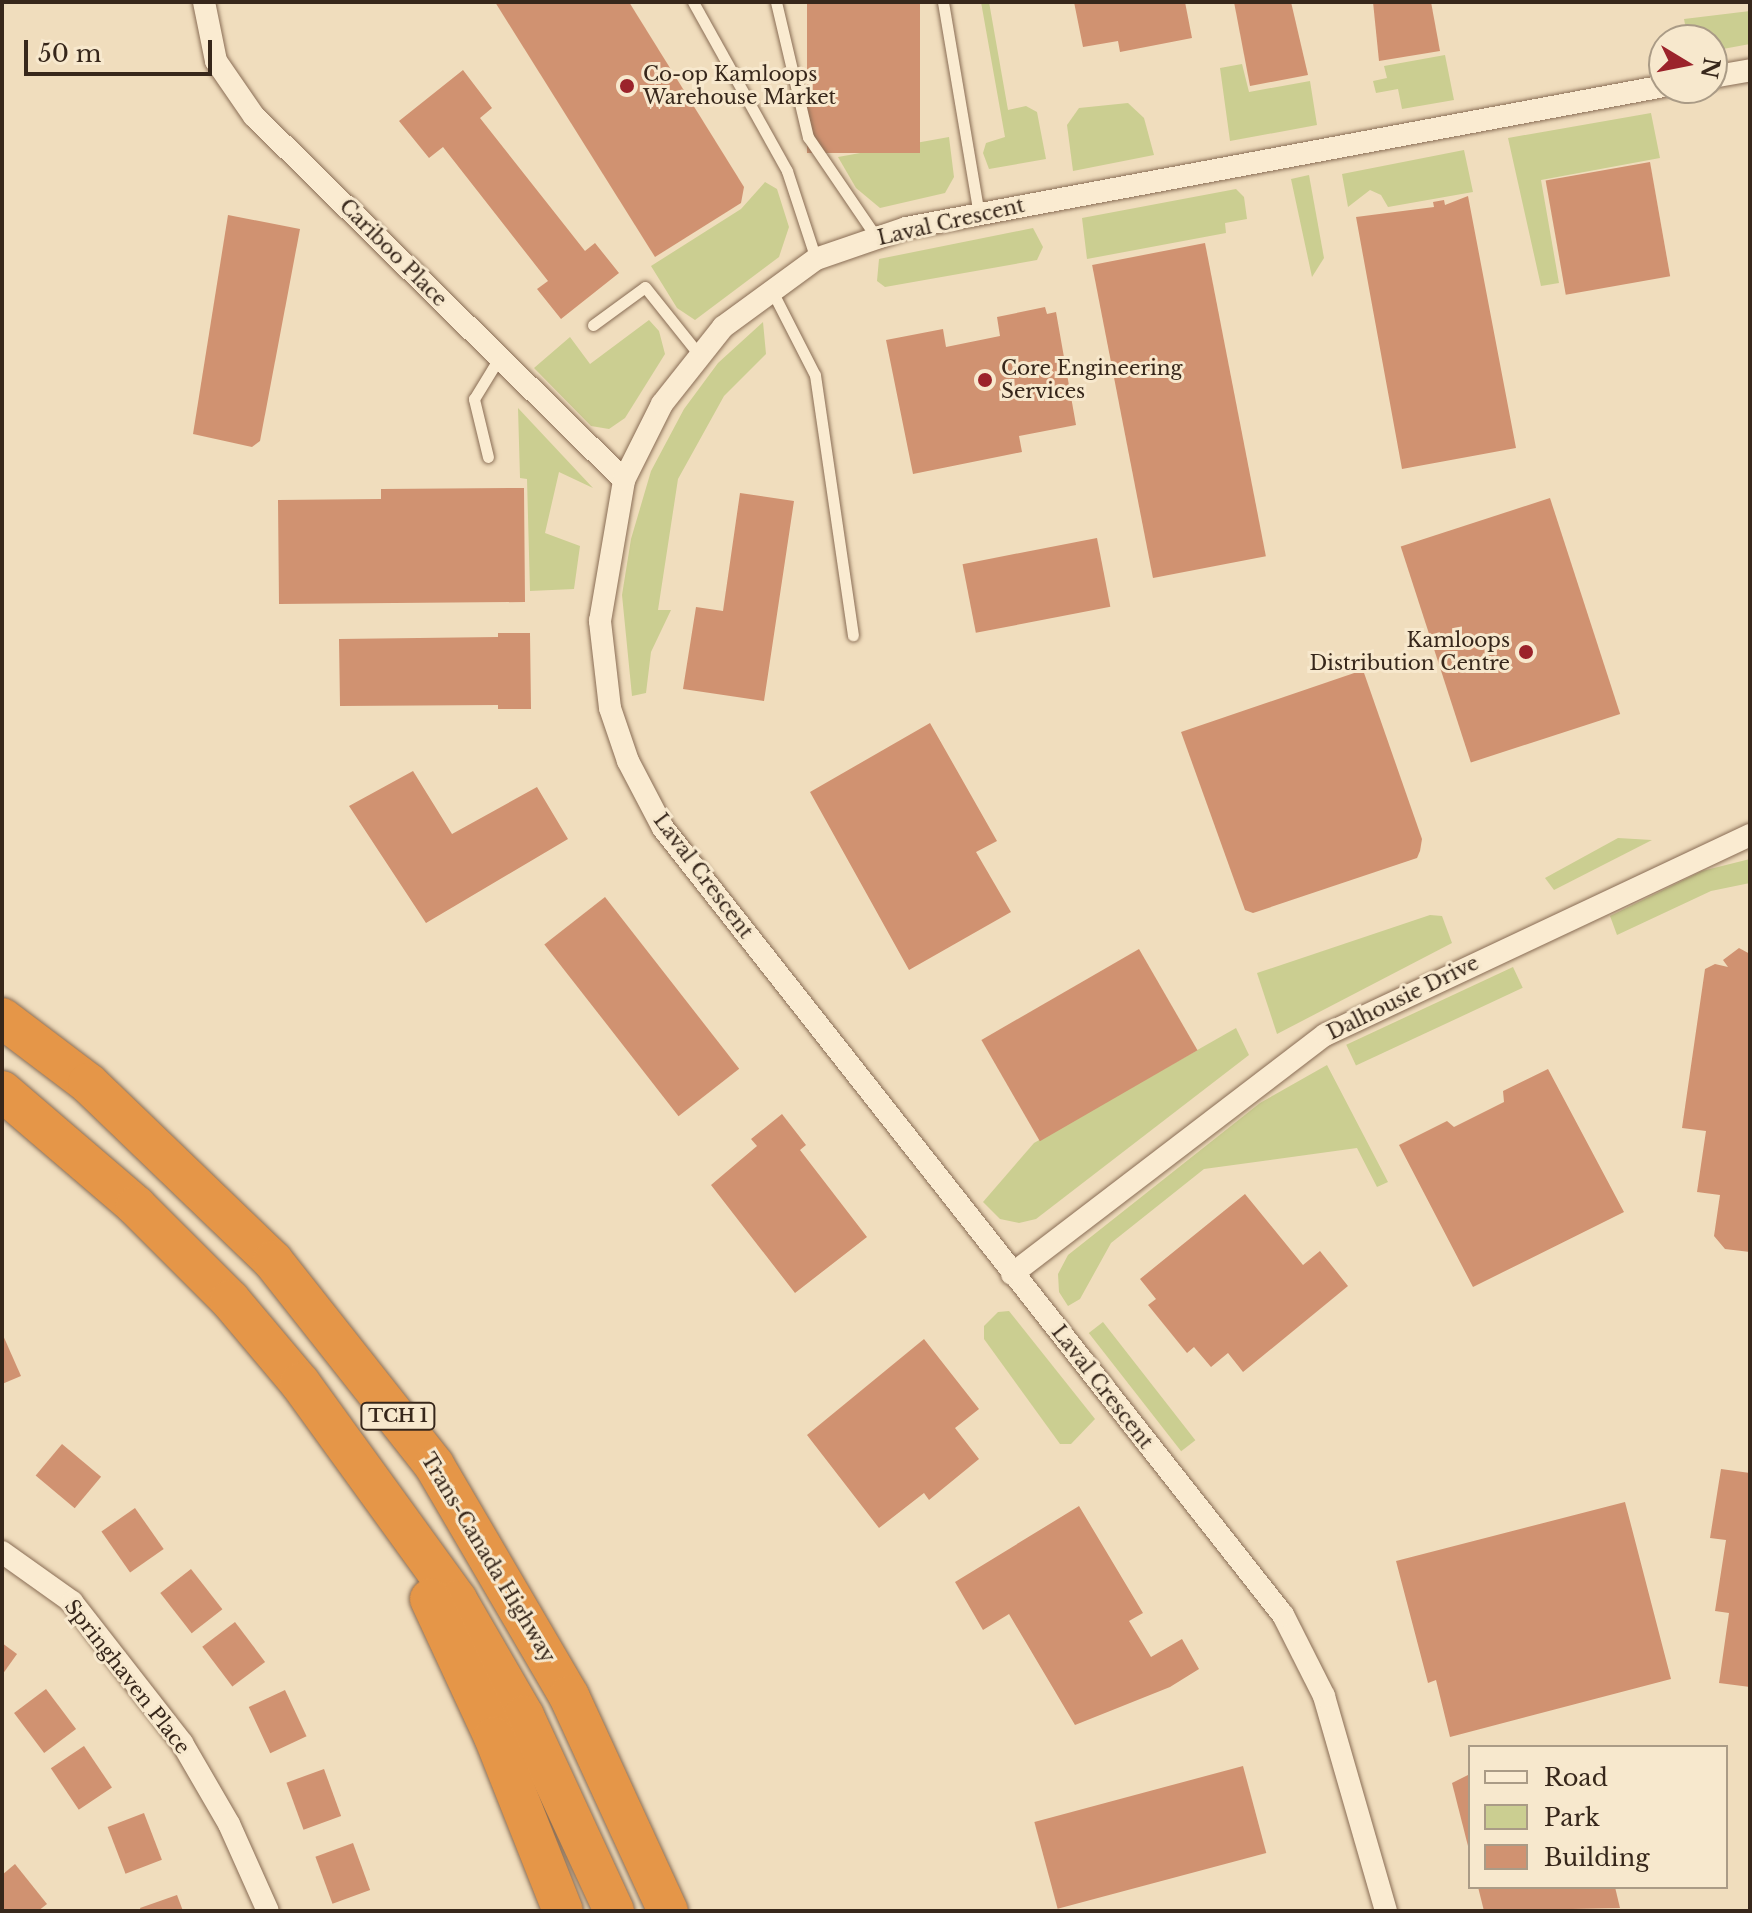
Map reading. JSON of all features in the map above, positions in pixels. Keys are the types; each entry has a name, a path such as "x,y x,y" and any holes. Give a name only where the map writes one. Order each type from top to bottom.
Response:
{"highway":[{"name":"Trans-Canada Highway","path":"2,1018 88,1083 273,1261 417,1441 569,1696 668,1911"},
{"name":"TCH 1","path":"2,1091 125,1196 230,1300 381,1493 457,1600 524,1716 614,1911"},
{"path":"381,1493 494,1737 563,1911"}],"street":[{"name":"Cariboo Place","path":"204,2 216,61 254,116 624,480"},
{"path":"1728,74 1750,70"},
{"name":"Laval Crescent","path":"1386,1911 1324,1696 1283,1615 663,828 628,761 610,708 600,621 624,480 662,404 723,327 816,259 877,238 979,214 1648,89"},
{"name":"Dalhousie Drive","path":"1012,1274 1325,1035 1750,835"},
{"name":"Springhaven Place","path":"2,1552 72,1602 182,1743 229,1824 268,1911"}],"lane":[{"path":"693,2 787,171 816,259"},
{"path":"776,2 808,137 877,238"},
{"path":"943,2 979,214"},
{"path":"593,325 645,287 700,356"},
{"path":"772,291 815,375 853,635"},
{"path":"488,457 474,399 499,358"}],"green space":[{"path":"981,2 989,2 1008,110 1026,106 1037,112 1046,159 989,169 983,153 986,143 1005,137"},
{"path":"1750,11 1750,44 1728,48 1728,24 1685,24 1684,19"},
{"path":"1445,55 1454,100 1402,109 1398,89 1376,93 1373,81 1387,78 1384,66"},
{"path":"1242,64 1249,92 1310,81 1317,125 1230,141 1220,68"},
{"path":"1128,103 1144,118 1154,155 1073,171 1067,125 1079,108"},
{"path":"1651,113 1660,158 1541,180 1559,283 1541,286 1508,138"},
{"path":"949,137 954,177 945,193 880,208 856,188 838,157"},
{"path":"1464,150 1473,192 1388,207 1381,195 1370,190 1348,207 1342,174"},
{"path":"1309,175 1324,258 1312,277 1291,179"},
{"path":"765,182 777,189 789,227 779,257 695,320 677,308 651,266 741,209"},
{"path":"1236,189 1244,197 1247,219 1225,223 1226,233 1087,259 1082,218"},
{"path":"1033,228 1043,247 1037,260 885,287 877,281 879,259"},
{"path":"649,320 659,331 665,354 625,418 609,429 591,426 534,368 570,337 590,364"},
{"path":"763,322 766,354 724,396 678,479 658,610 671,610 651,652 646,693 632,696 622,595 631,539 651,471 684,409 718,363"},
{"path":"518,408 593,488 559,472 545,533 580,546 574,589 530,591 527,479 520,478"},
{"path":"1618,838 1652,840 1554,890 1545,878"},
{"path":"1750,859 1750,883 1711,891 1617,935 1610,916 1702,871"},
{"path":"1430,915 1442,916 1452,943 1277,1034 1257,973"},
{"path":"1513,967 1523,988 1356,1066 1346,1045"},
{"path":"1236,1028 1249,1055 1036,1219 1019,1223 1000,1219 983,1202 1034,1143"},
{"path":"1327,1065 1388,1182 1377,1187 1357,1148 1204,1169 1111,1243 1080,1299 1068,1306 1059,1292 1058,1274 1068,1255 1260,1103"},
{"path":"1009,1311 1095,1419 1071,1444 1060,1444 984,1339 984,1326 998,1312"},
{"path":"1103,1322 1195,1440 1181,1451 1089,1333"}],"building":[{"path":"495,2 629,2 744,187 741,203 655,257"},
{"path":"807,2 920,2 920,153 807,153"},
{"path":"1074,2 1185,2 1192,38 1120,52 1118,41 1083,47"},
{"path":"1234,2 1291,2 1308,75 1250,86"},
{"path":"1373,2 1431,2 1440,51 1379,61"},
{"path":"463,70 492,108 480,118 585,251 595,243 619,273 561,319 537,289 548,281 443,147 429,158 399,121"},
{"path":"1650,162 1670,276 1566,295 1546,180"},
{"path":"1468,196 1516,448 1402,469 1356,217 1434,207 1433,202 1444,200 1445,205"},
{"path":"228,215 300,229 260,441 252,447 193,434"},
{"path":"1205,243 1266,556 1153,578 1092,265"},
{"path":"1045,307 1047,314 1056,312 1076,425 1019,436 1022,452 913,474 886,340 943,329 946,347 1000,336 997,317"},
{"path":"524,488 525,602 279,604 278,500 381,499 381,489"},
{"path":"740,493 794,501 764,701 683,689 696,607 723,611"},
{"path":"1550,498 1620,714 1471,762 1401,547"},
{"path":"1097,538 1110,607 976,633 963,564"},
{"path":"498,633 530,633 531,709 498,709 498,705 340,706 339,639 498,637"},
{"path":"1363,670 1422,839 1417,858 1253,913 1245,910 1181,732"},
{"path":"930,723 997,841 976,852 1011,912 909,970 810,792"},
{"path":"413,771 452,834 537,787 568,839 426,923 349,806"},
{"path":"605,897 739,1069 679,1116 544,944"},
{"path":"1739,948 1750,954 1750,1252 1725,1249 1714,1236 1720,1195 1697,1192 1706,1131 1682,1128 1705,969 1715,964 1728,967 1723,960"},
{"path":"1139,949 1198,1050 1040,1141 981,1040"},
{"path":"1548,1069 1624,1212 1473,1287 1399,1145 1447,1121 1454,1127 1504,1102 1503,1091"},
{"path":"782,1114 806,1145 800,1150 867,1237 795,1293 711,1185 757,1146 751,1139"},
{"path":"1245,1194 1303,1265 1320,1251 1348,1286 1243,1372 1228,1353 1211,1367 1194,1347 1187,1353 1148,1305 1156,1299 1140,1279"},
{"path":"2,1333 21,1376 2,1384"},
{"path":"924,1339 979,1409 955,1428 979,1459 929,1500 924,1493 879,1528 807,1435"},
{"path":"62,1444 101,1477 75,1508 36,1475"},
{"path":"1721,1469 1750,1473 1750,1687 1719,1683 1729,1613 1715,1611 1726,1540 1710,1538"},
{"path":"1625,1502 1671,1679 1450,1737 1436,1680 1428,1683 1396,1561"},
{"path":"1079,1506 1143,1613 1129,1621 1151,1657 1182,1639 1199,1669 1170,1687 1075,1725 1009,1614 983,1630 955,1582"},
{"path":"135,1508 164,1549 130,1572 101,1532"},
{"path":"191,1569 222,1609 192,1633 160,1593"},
{"path":"235,1622 265,1662 232,1687 202,1647"},
{"path":"2,1643 17,1654 2,1675"},
{"path":"46,1689 76,1729 44,1753 14,1713"},
{"path":"285,1690 307,1736 270,1753 249,1707"},
{"path":"84,1746 112,1787 79,1810 51,1768"},
{"path":"1243,1766 1266,1853 1058,1909 1034,1822"},
{"path":"324,1769 341,1816 304,1830 286,1783"},
{"path":"1468,1775 1468,1846 1452,1783"},
{"path":"144,1813 162,1860 126,1874 108,1827"},
{"path":"353,1843 370,1890 333,1904 315,1857"},
{"path":"15,1864 47,1904 38,1911 2,1911 2,1875"},
{"path":"1478,1889 1615,1889 1620,1908 1484,1911"},
{"path":"177,1895 183,1911 141,1911 140,1908"}],"place":[{"name":"Co-op Kamloops Warehouse Market","path":"627,86"},
{"name":"Core Engineering Services","path":"985,380"},
{"name":"Kamloops Distribution Centre","path":"1526,652"}]}
